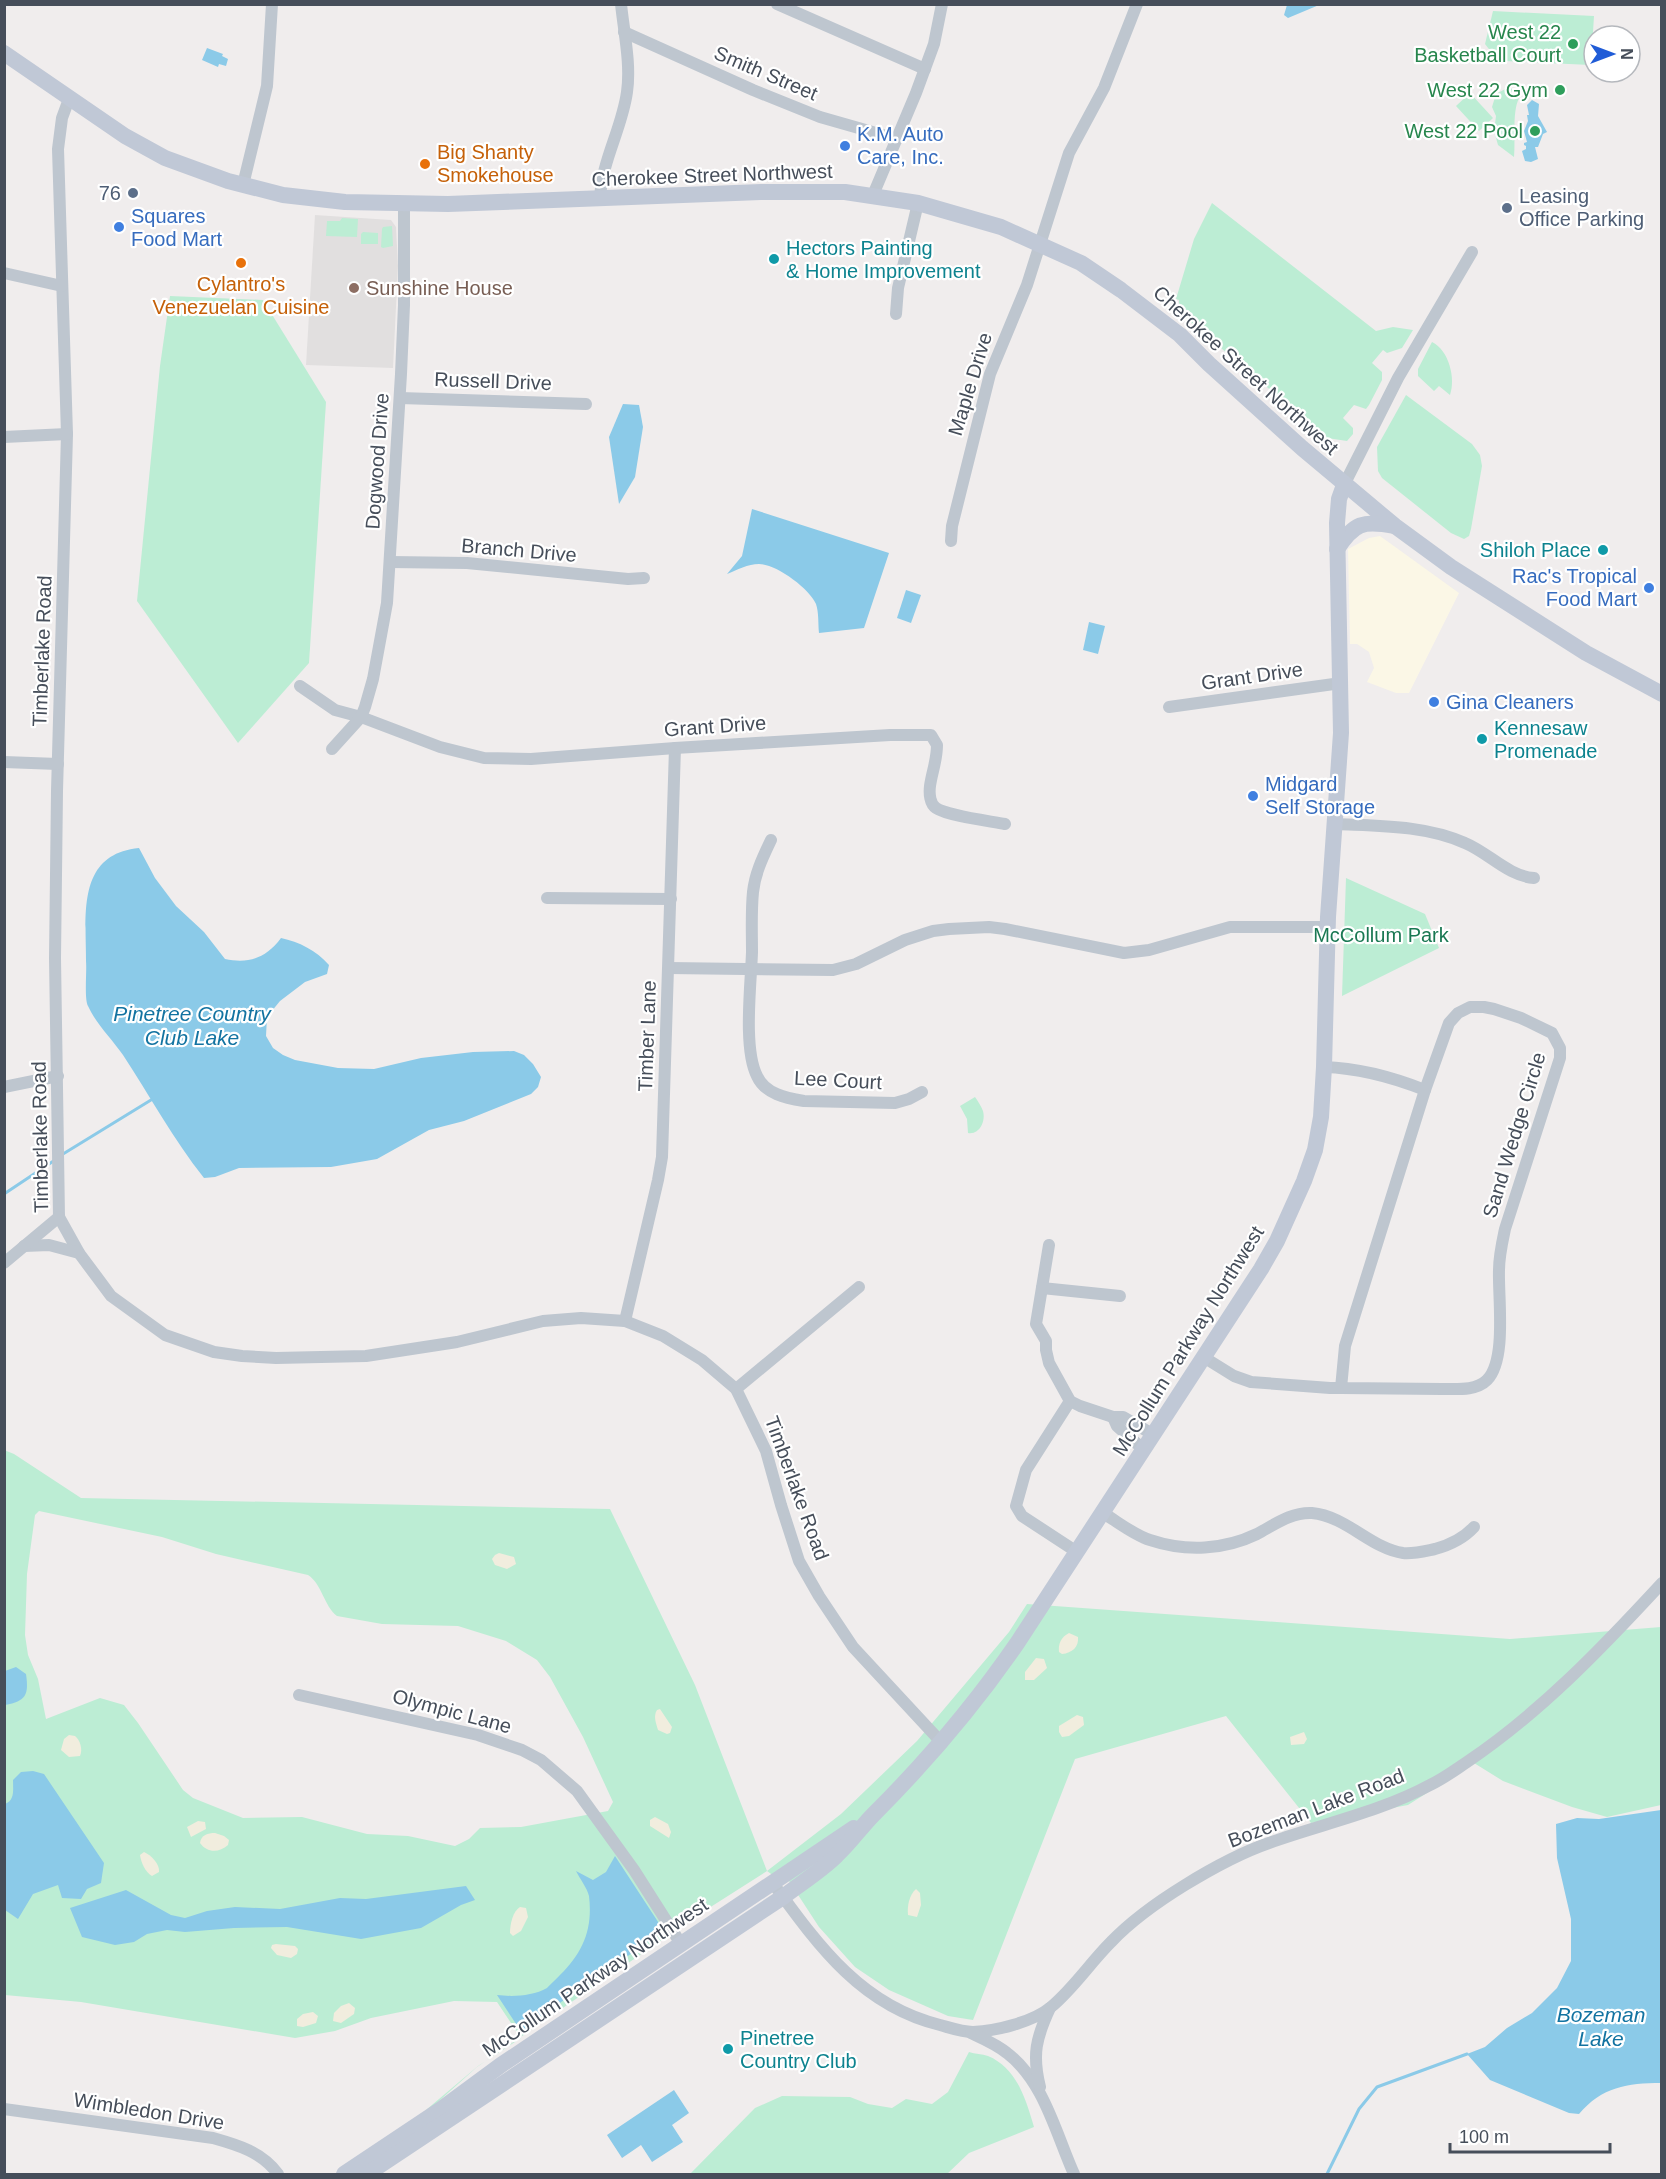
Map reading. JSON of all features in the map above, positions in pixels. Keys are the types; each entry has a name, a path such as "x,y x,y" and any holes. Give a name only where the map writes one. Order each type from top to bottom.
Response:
{"street":[{"path":"243,185 267,86 272,4"},
{"path":"600,200 601,183 622,116 627,91 621,4"},
{"path":"777,4 925,69"},
{"path":"873,195 925,69 934,44 942,4"},
{"name":"Maple Drive","path":"951,541 952,526 990,374 1027,285 1069,153 1104,88 1137,4"},
{"name":"Smith Street","path":"624,32 820,117 897,139"},
{"name":"Cherokee Street Northwest","path":"4,53 125,136 165,158 200,172 283,195 404,204 600,200 801,191 873,195 918,203 1001,227 1041,244 1097,273 1165,323 1225,380 1344,485 1451,567 1586,653 1662,694"},
{"name":"Timberlake Road","path":"69,99 62,118 58,149 68,435 58,764 55,958 59,1216 79,1252 111,1296 165,1335 214,1352 242,1356 366,1356 457,1342 543,1321 581,1318 625,1321 663,1336 702,1360 736,1389 766,1451 780,1505 799,1561 819,1596 853,1647 942,1743"},
{"path":"896,314 898,287 918,203"},
{"name":"Dogwood Drive","path":"332,749 360,717 371,689 387,603 404,305 404,204"},
{"path":"1344,485 1398,378 1472,252"},
{"path":"4,273 62,286"},
{"name":"Russell Drive","path":"400,398 586,404"},
{"path":"4,437 68,435"},
{"name":"McCollum Parkway Northwest","path":"367,2175 783,1897 836,1856 871,1816 942,1743 1008,1658 1205,1358 1265,1262 1298,1195 1318,1138 1324,1067 1328,927 1340,756 1341,683 1337,512 1344,485"},
{"path":"1337,549 1348,533 1359,525 1372,523 1395,526"},
{"name":"Branch Drive","path":"390,562 467,563 628,579 644,578"},
{"name":"Grant Drive","path":"1169,707 1341,683"},
{"path":"300,687 335,710 360,717"},
{"name":"Grant Drive","path":"360,717 440,747 484,758 531,759 890,729 930,735 938,745 930,786 930,797 935,807 948,813 1005,824"},
{"name":"Timber Lane","path":"625,1321 662,1157 675,748"},
{"path":"4,762 58,764"},
{"path":"1335,825 1412,828 1430,832 1472,846 1522,877 1534,878"},
{"name":"Lee Court","path":"771,840 757,872 753,892 750,1029 752,1057 757,1077 771,1091 789,1099 804,1101 895,1102 909,1099 922,1092"},
{"path":"547,898 670,899"},
{"path":"669,968 833,970 856,964 919,935 969,927 1005,929 1124,953 1149,950 1230,927 1328,927"},
{"name":"Sand Wedge Circle","path":"1205,1358 1234,1376 1251,1382 1341,1388 1459,1389 1474,1387 1486,1381 1496,1365 1499,1342 1500,1250 1560,1058 1558,1042 1552,1033 1543,1027 1484,1007 1470,1007 1458,1013 1449,1023 1425,1090 1345,1347 1341,1388"},
{"path":"1324,1067 1374,1072 1425,1090"},
{"path":"4,1087 58,1076"},
{"path":"4,1263 59,1216"},
{"path":"24,1246 49,1245 79,1252"},
{"path":"1049,1245 1036,1324 1046,1341 1049,1363 1070,1401 1113,1417 1123,1418 1154,1435"},
{"path":"736,1389 859,1287"},
{"path":"1042,1288 1119,1296"},
{"path":"1070,1401 1026,1470 1016,1506 1022,1516 1077,1552"},
{"path":"1113,1417 1117,1426 1144,1450"},
{"path":"1103,1513 1150,1540 1199,1548 1222,1547 1242,1541 1287,1518 1310,1513 1335,1519 1390,1549 1402,1553 1428,1551 1453,1543 1474,1527"},
{"name":"Bozeman Lake Road","path":"772,1882 829,1957 863,1989 914,2018 970,2032 1015,2024 1050,2008 1113,1940 1185,1885 1265,1844 1382,1805 1430,1785 1500,1740 1531,1714 1618,1630 1662,1583"},
{"name":"Olympic Lane","path":"299,1695 478,1735 522,1750 541,1760 577,1791 634,1870 681,1944"},
{"name":"McCollum Parkway Northwest","path":"344,2175 440,2110 501,2065 871,1816"},
{"path":"1050,2008 1035,2048 1035,2070 1042,2095 1074,2175"},
{"path":"970,2032 991,2042 1023,2067 1042,2095"},
{"name":"Wimbledon Drive","path":"4,2109 213,2138 239,2145 258,2154 278,2175"}],"shaded area":[{"name":"Sunshine House","path":"315,215 391,220 396,227 398,266 393,368 306,365"},
{"path":"1380,536 1459,593 1409,693 1396,693 1367,682 1374,668 1369,652 1357,644 1350,644 1348,549 1369,538"}],"green space":[{"path":"1493,11 1594,16 1594,24 1582,24 1582,65 1505,61 1492,53 1485,44"},
{"path":"1507,88 1521,95 1515,116 1514,157 1498,145 1494,131 1496,116 1492,107 1496,94"},
{"path":"1470,93 1493,118 1479,131 1456,106"},
{"path":"1212,203 1376,331 1393,327 1413,330 1402,348 1387,353 1383,350 1372,363 1382,372 1382,380 1366,409 1354,405 1343,418 1353,428 1353,434 1347,441 1327,438 1182,315 1179,300 1176,299 1194,239"},
{"path":"342,218 358,219 357,237 326,236 327,221 340,221"},
{"path":"392,226 393,246 383,248 381,247 382,229"},
{"path":"363,232 378,233 378,244 361,244"},
{"path":"170,296 263,300 326,402 309,663 238,743 137,601 160,366"},
{"path":"1432,342 1443,351 1450,366 1452,388 1450,395 1439,386 1434,391 1418,376 1418,369"},
{"path":"1406,395 1472,444 1480,455 1482,466 1471,529 1469,536 1464,539 1451,533 1382,478 1378,471 1377,447"},
{"name":"McCollum Park","path":"1346,878 1425,914 1439,948 1342,996"},
{"path":"975,1097 983,1111 983,1119 978,1130 968,1133 967,1119 960,1106"},
{"path":"4,1450 14,1454 81,1498 610,1509 695,1685 767,1871 698,1915 520,2037 497,2002 454,2001 371,2018 335,2031 295,2038 81,2002 5,1995","holes":["39,1511 162,1537 216,1554 308,1575 317,1584 329,1607 337,1616 382,1624 458,1626 506,1641 537,1660 550,1677 583,1737 613,1802 608,1811 521,1827 480,1828 469,1839 455,1846 408,1836 367,1834 302,1817 243,1818 193,1798 183,1790 124,1705 100,1698 46,1719 38,1679 28,1655 25,1635 27,1574 35,1515"]},
{"name":"Pinetree Country Club","path":"1027,1604 1510,1639 1661,1627 1661,1805 1607,1817 1572,1807 1503,1781 1474,1763 1408,1805 1311,1823 1226,1716 1075,1759 973,2020 948,2016 889,1990 855,1967 819,1927 789,1881 778,1879 767,1871 841,1814 917,1741 1009,1632"},
{"path":"520,2037 521,2038 487,2060"},
{"name":"Pinetree Country Club","path":"969,2052 988,2056 1006,2068 1019,2086 1034,2127 969,2153 947,2174 690,2174 755,2108 782,2096 850,2097 868,2104 892,2108 906,2099 932,2104 948,2092"},
{"path":"487,2060 426,2110 478,2066"}],"sand":[{"path":"499,1553 514,1557 516,1564 507,1569 495,1565 492,1559"},
{"path":"1069,1633 1078,1637 1076,1647 1062,1654 1059,1652 1060,1644"},
{"path":"1036,1658 1044,1659 1047,1668 1034,1680 1025,1680 1025,1672"},
{"path":"660,1709 672,1727 670,1733 658,1730 655,1715"},
{"path":"1077,1715 1083,1717 1084,1725 1069,1736 1062,1737 1059,1726"},
{"path":"1304,1732 1307,1739 1304,1744 1291,1745 1290,1737"},
{"path":"69,1735 75,1736 78,1740 81,1748 80,1756 69,1757 61,1750 64,1739"},
{"path":"655,1817 668,1824 671,1832 669,1838 650,1826 650,1820"},
{"path":"198,1821 205,1822 206,1829 191,1837 187,1827"},
{"path":"215,1833 229,1840 228,1845 213,1851 206,1849 200,1843 202,1838"},
{"path":"144,1852 158,1866 159,1872 152,1876 141,1861 140,1855"},
{"path":"916,1889 920,1893 921,1905 917,1917 908,1915 910,1898"},
{"path":"520,1907 526,1908 528,1917 521,1931 513,1936 510,1933 511,1922 515,1911"},
{"path":"276,1944 295,1946 298,1949 297,1954 291,1958 277,1955 271,1948"},
{"path":"349,2003 355,2008 354,2014 341,2023 333,2021 334,2013 341,2006"},
{"path":"313,2012 318,2016 316,2023 303,2027 297,2026 297,2019 303,2014"}],"water":[{"path":"1287,4 1319,5 1288,18 1284,15"},
{"path":"207,48 223,54 222,56 228,59 226,66 219,64 218,67 202,60"},
{"name":"West 22 Pool","path":"1532,100 1539,104 1538,116 1547,132 1543,134 1538,147 1535,147 1538,159 1531,162 1525,161 1522,151 1526,149 1524,143 1527,142 1524,131 1528,121 1527,115 1529,115 1527,105"},
{"path":"623,404 639,405 643,427 635,477 619,504 609,437"},
{"path":"752,509 889,553 864,628 819,633 817,607 812,598 799,584 774,568 755,564 727,574 742,556"},
{"path":"906,590 921,595 911,623 897,618"},
{"path":"1089,622 1105,626 1098,654 1083,650"},
{"name":"Pinetree Country Club Lake","path":"139,848 155,878 176,906 204,932 225,959 242,961 256,958 263,955 281,938 307,947 329,965 327,974 305,982 280,1001 267,1017 266,1036 273,1048 283,1055 295,1060 338,1068 374,1069 421,1058 473,1052 514,1051 524,1055 533,1064 541,1077 538,1087 531,1094 464,1121 429,1130 377,1159 331,1167 239,1168 215,1177 204,1178 172,1133 123,1055 95,1019 87,1002 86,906 89,889 95,874 105,862 119,853"},
{"path":"16,1667 26,1674 26,1692 22,1699 5,1705 5,1671"},
{"path":"33,1771 44,1774 104,1863 101,1883 87,1889 81,1899 62,1898 58,1885 33,1894 18,1919 5,1910 5,1804 12,1797 13,1780 21,1772"},
{"name":"Bozeman Lake","path":"1661,1810 1661,2083 1616,2088 1597,2098 1579,2114 1569,2113 1490,2080 1467,2054 1485,2047 1507,2028 1532,2013 1557,1988 1571,1961 1571,1919 1557,1858 1556,1824 1577,1818 1599,1819"},
{"path":"615,1856 664,1931 538,2018 522,2033 497,1995 523,1995 541,1991 547,1988 575,1958 588,1929 590,1908 589,1896 576,1871 593,1880 606,1872"},
{"path":"466,1886 475,1900 461,1905 421,1928 361,1939 287,1927 234,1928 185,1932 167,1930 147,1934 134,1942 115,1945 82,1937 70,1908 126,1890 171,1915 185,1918 207,1911 235,1907 280,1909 340,1898 366,1899"},
{"path":"674,2090 689,2113 672,2125 683,2142 652,2162 641,2145 622,2158 607,2135"}],"waterway":[{"path":"63,1154 151,1100"},
{"path":"4,1194 55,1160"},
{"path":"1327,2174 1359,2109 1377,2087 1467,2054"}],"place":[{"name":"West 22 Basketball Court","path":"1573,44"},
{"name":"West 22 Gym","path":"1560,90"},
{"name":"West 22 Pool","path":"1535,131"},
{"name":"K.M. Auto Care, Inc.","path":"845,146"},
{"name":"Big Shanty Smokehouse","path":"425,164"},
{"name":"76","path":"133,193"},
{"name":"Leasing Office Parking","path":"1507,208"},
{"name":"Squares Food Mart","path":"119,227"},
{"name":"Hectors Painting & Home Improvement","path":"774,259"},
{"name":"Cylantro's Venezuelan Cuisine","path":"241,263"},
{"name":"Sunshine House","path":"354,288"},
{"name":"Shiloh Place","path":"1603,550"},
{"name":"Rac's Tropical Food Mart","path":"1649,588"},
{"name":"Gina Cleaners","path":"1434,702"},
{"name":"Kennesaw Promenade","path":"1482,739"},
{"name":"Midgard Self Storage","path":"1253,796"},
{"name":"Pinetree Country Club","path":"728,2049"}]}
